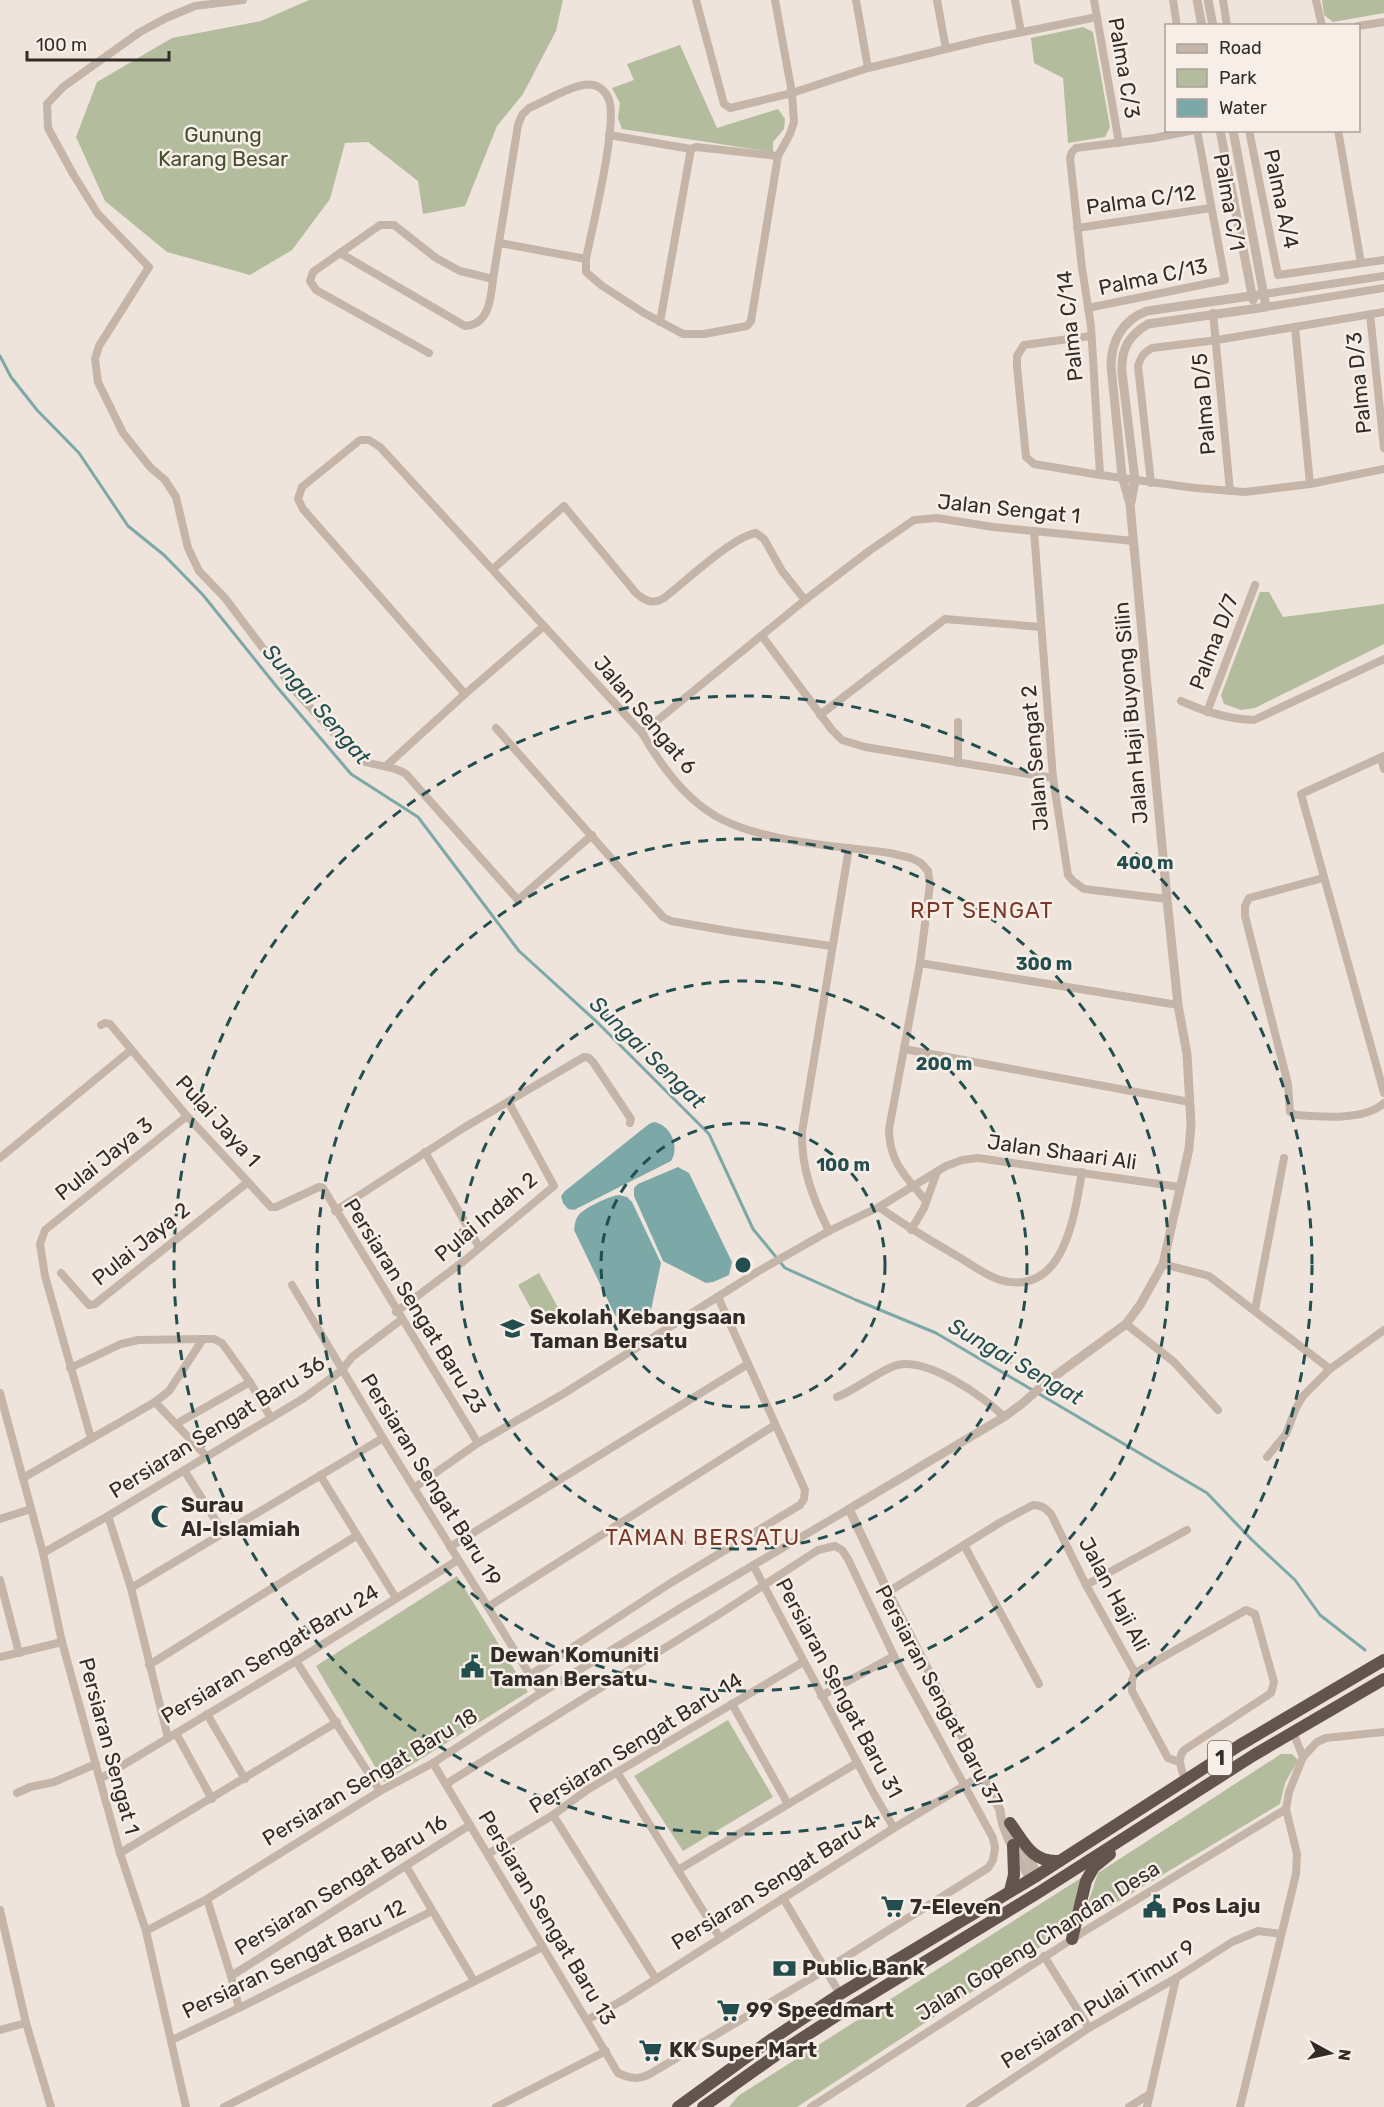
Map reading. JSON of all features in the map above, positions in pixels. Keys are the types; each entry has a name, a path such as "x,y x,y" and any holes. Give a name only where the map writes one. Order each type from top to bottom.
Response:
{"highway":[{"name":"1","path":"678,2107 769,2041 840,1994 1010,1891 1035,1879 1240,1745 1384,1660"},
{"name":"1","path":"708,2105 779,2053 930,1957 1041,1891 1293,1732 1384,1679"},
{"path":"1240,1745 1250,1744 1278,1729 1293,1732 1308,1712 1324,1702 1331,1693"},
{"path":"1010,1822 1038,1858 1050,1862 1060,1861"},
{"path":"930,1957 956,1936 1024,1893 1035,1879 1052,1876 1101,1845 1127,1836"},
{"path":"1072,1939 1089,1874 1094,1867 1122,1844 1127,1836"},
{"path":"1010,1891 1014,1875 1013,1845"}],"street":[{"path":"243,0 195,6 166,18 140,32 51,98 47,104 48,128 98,214 149,267 112,323 96,354 94,368 98,382 115,419 135,450 165,480 176,497 188,548 199,571 225,598 296,692 358,759 368,764 397,768 406,774 518,900 592,836"},
{"path":"696,0 705,40 726,107 792,93 868,68 946,49 1097,17"},
{"path":"340,253 465,326 471,326 487,313 491,304 492,279 500,243 518,125 522,115 529,108 584,84 595,85 603,90 609,99 609,135 586,259 586,272 601,285 660,322 688,335 720,332 747,326 751,321 778,156 794,122 792,93 775,0"},
{"path":"856,0 868,68"},
{"path":"937,0 946,49"},
{"path":"1015,0 1022,32"},
{"name":"Palma C/3","path":"1094,0 1119,143"},
{"path":"1173,0 1177,24"},
{"path":"1197,0 1202,24"},
{"path":"1208,0 1213,24"},
{"path":"1223,0 1227,24"},
{"path":"1316,0 1322,24"},
{"path":"1360,26 1384,22"},
{"path":"1119,143 1184,132"},
{"name":"Palma C/1","path":"1196,132 1225,280"},
{"path":"1220,132 1254,309"},
{"path":"1233,132 1266,307"},
{"name":"Palma A/4","path":"1249,132 1278,275 1361,263"},
{"path":"1338,132 1361,263 1384,260"},
{"path":"609,135 691,149 696,147 778,156"},
{"name":"Palma C/14","path":"1100,475 1091,336 1070,159 1076,148 1119,143"},
{"path":"660,322 691,149"},
{"name":"Palma C/12","path":"1077,228 1211,208"},
{"path":"429,353 316,290 310,281 313,272 380,225 394,225 436,258 460,271 492,279"},
{"path":"500,243 586,259"},
{"path":"1130,504 1122,479 1111,349 1116,338 1130,321 1147,311 1384,276"},
{"name":"Palma C/13","path":"1088,308 1225,280"},
{"path":"1130,504 1135,480 1121,356 1139,329 1148,324 1213,313 1254,309 1384,288"},
{"path":"1150,483 1138,366 1141,356 1152,348 1217,340 1384,312"},
{"name":"Palma D/5","path":"1213,313 1230,491"},
{"name":"Palma D/3","path":"1370,314 1384,448"},
{"path":"1295,327 1310,484"},
{"path":"1091,336 1024,345 1017,356 1026,457 1034,464 1150,483 1245,492 1310,484 1384,469"},
{"name":"Jalan Sengat 6","path":"465,694 303,509 298,499 302,487 360,440 369,440 380,447 642,733 655,756 692,798 721,819 759,833 911,858 921,863 930,876 920,963"},
{"name":"Jalan Haji Buyong Silin","path":"849,1509 1004,1417 1044,1383 1126,1324 1140,1305 1163,1264 1189,1149 1190,1102 1187,1053 1178,1005 1167,899 1130,504"},
{"path":"493,569 564,506 636,593 651,602 658,602 717,555 749,534 756,533 764,539 782,571 806,600"},
{"name":"Jalan Sengat 1","path":"642,733 806,600 877,545 914,520 937,518 1133,541"},
{"name":"Jalan Sengat 2","path":"1034,531 1053,778 1065,866 1073,881 1084,889 1167,899"},
{"name":"Palma D/7","path":"1207,712 1255,585"},
{"path":"820,715 945,619 1041,627"},
{"path":"386,766 544,626"},
{"path":"762,636 820,715 842,740 958,763 1053,778"},
{"path":"1181,701 1207,712 1254,720 1384,659"},
{"path":"958,722 958,763"},
{"path":"496,728 663,917 671,921 734,932 831,946"},
{"path":"1384,769 1382,757 1301,794 1384,1093"},
{"path":"829,1231 813,1198 801,1153 802,1132 849,848"},
{"path":"1323,878 1249,898 1245,906 1245,916 1288,1084 1290,1112 1296,1115 1343,1117 1376,1109 1384,1103"},
{"path":"926,1201 895,1163 889,1138 889,1122 920,963 1178,1005"},
{"name":"Pulai Jaya 1","path":"101,1025 110,1024 187,1116 273,1207 321,1187"},
{"path":"904,1049 1190,1102"},
{"path":"0,1158 131,1050"},
{"path":"335,1211 424,1152 584,1057 593,1062 631,1119 630,1123"},
{"name":"Pulai Indah 2","path":"396,1312 554,1186 508,1103"},
{"name":"Pulai Jaya 3","path":"70,1368 45,1276 40,1244 45,1230 187,1116"},
{"path":"424,1152 480,1247"},
{"name":"Jalan Shaari Ali","path":"414,1488 478,1443 563,1394 770,1265 829,1231 879,1207 954,1163 978,1158 1180,1187"},
{"path":"1255,1310 1284,1158"},
{"path":"911,1230 921,1215 937,1172"},
{"path":"879,1207 911,1230 996,1278 1008,1282 1032,1280 1056,1261 1065,1246 1077,1203 1082,1172"},
{"name":"Pulai Jaya 2","path":"61,1273 89,1305 95,1304 248,1182"},
{"name":"Persiaran Sengat Baru 23","path":"321,1187 478,1443"},
{"path":"1163,1264 1209,1276 1330,1369"},
{"name":"Persiaran Sengat Baru 19","path":"292,1285 541,1693"},
{"path":"530,1675 669,1584 801,1505 804,1499 805,1490 718,1297"},
{"name":"Persiaran Sengat Baru 36","path":"43,1553 304,1398 342,1370 352,1357 401,1320"},
{"path":"1126,1324 1174,1362 1218,1410"},
{"path":"1267,1457 1286,1434 1303,1396 1330,1369 1384,1330"},
{"path":"23,1478 155,1402 169,1391 203,1339"},
{"path":"91,1438 70,1368 121,1344 138,1340 214,1339 222,1343 250,1382 271,1418"},
{"path":"837,1397 895,1366 909,1363 961,1384 989,1402 1004,1417"},
{"path":"450,1547 748,1364"},
{"path":"176,1424 250,1382"},
{"name":"Persiaran Sengat 1","path":"0,1393 43,1553 62,1642 120,1853 146,1931 186,2107"},
{"path":"155,1402 207,1457"},
{"path":"488,1607 775,1425"},
{"path":"131,1588 383,1437"},
{"path":"184,1470 223,1532"},
{"path":"320,1474 396,1598"},
{"name":"Jalan Haji Ali","path":"888,1592 1001,1522 1033,1505 1038,1505 1045,1507 1051,1514 1086,1585 1135,1673 1246,1610 1255,1614 1274,1688 1271,1693 1184,1750 1179,1756 1179,1762"},
{"path":"0,1519 31,1509"},
{"path":"849,1509 888,1592 1000,1810 1001,1818 1013,1845 1035,1879"},
{"name":"Persiaran Sengat Baru 18","path":"146,1931 207,1899 380,1791 433,1762 541,1693 849,1509"},
{"path":"108,1516 131,1588 168,1738"},
{"path":"1086,1585 1187,1530"},
{"path":"149,1665 356,1536"},
{"path":"964,1545 1040,1684"},
{"name":"Persiaran Sengat Baru 37","path":"764,1586 818,1550 835,1546 842,1550 894,1656 966,1785 993,1838 995,1848 993,1860 988,1868 825,1970"},
{"name":"Persiaran Sengat Baru 24","path":"100,1779 458,1560"},
{"name":"Persiaran Sengat Baru 31","path":"753,1565 802,1662 894,1828"},
{"path":"0,1580 19,1653"},
{"path":"446,1784 764,1586"},
{"path":"0,1657 62,1642"},
{"path":"821,1696 894,1656"},
{"path":"296,1661 380,1791"},
{"name":"Persiaran Sengat Baru 14","path":"488,1854 553,1815 587,1790 802,1662"},
{"path":"1135,1673 1132,1680 1132,1691 1168,1758 1179,1762 1185,1780"},
{"path":"732,1704 788,1804"},
{"path":"207,1714 245,1779"},
{"path":"120,1853 337,1722"},
{"path":"1293,1732 1303,1757"},
{"path":"1240,2107 1296,1874 1297,1854 1286,1809 1289,1792 1303,1757 1317,1742 1326,1738 1384,1732"},
{"path":"176,1733 212,1799"},
{"name":"Persiaran Sengat Baru 13","path":"433,1762 618,2073 631,2078 640,2078 825,1970"},
{"path":"678,1870 857,1762"},
{"path":"17,1793 30,1787 54,1782 96,1764"},
{"path":"617,1772 720,1938"},
{"name":"Persiaran Sengat Baru 4","path":"587,2020 656,1979 894,1828 982,1776"},
{"name":"Jalan Gopeng Chandan Desa","path":"811,2107 1044,1956 1286,1809"},
{"path":"1000,1810 1007,1815 1035,1879"},
{"path":"553,1815 656,1979"},
{"name":"Persiaran Sengat Baru 16","path":"231,1976 470,1825"},
{"path":"406,1866 474,1981"},
{"path":"783,1898 840,1994"},
{"path":"207,1899 231,1976 238,2008"},
{"path":"0,1910 26,2023 51,2107"},
{"name":"Persiaran Sengat Baru 12","path":"172,2040 432,1911"},
{"name":"Persiaran Pulai Timur 9","path":"970,2107 1089,2028 1176,1978 1224,1947 1248,1934 1266,1931 1281,1934"},
{"path":"224,2107 543,1947"},
{"path":"1044,1956 1089,2028"},
{"path":"1147,2107 1176,1978"},
{"path":"0,2030 26,2023"},
{"path":"496,2107 606,2051"},
{"path":"1129,2107 1150,2094"}],"green space":[{"name":"Gunung Karang Besar","path":"309,0 563,0 556,31 523,94 497,126 465,206 423,214 418,181 368,142 345,143 330,199 292,250 250,275 167,252 105,201 76,137 97,82 172,38 261,21"},
{"path":"1322,0 1384,0 1384,13 1333,22 1324,15"},
{"path":"1083,27 1093,32 1110,127 1105,137 1068,143 1063,78 1034,63 1031,38"},
{"path":"680,45 717,128 778,109 785,119 784,129 773,142 773,152 622,129 618,118 620,103 612,88 634,80 627,64"},
{"path":"1260,592 1269,592 1283,617 1384,604 1384,644 1255,708 1241,710 1224,704 1221,695"},
{"path":"539,1273 560,1311 539,1323 518,1285"},
{"path":"457,1576 528,1692 384,1782 316,1666"},
{"path":"728,1720 773,1797 683,1851 634,1776"},
{"path":"1281,1754 1292,1754 1298,1760 1285,1783 1280,1804 1081,1924 1098,1873"},
{"path":"1081,1878 1069,1928 797,2107 729,2107 738,2096"}],"water":[{"path":"654,1122 665,1127 672,1137 675,1149 671,1161 574,1210 568,1209 561,1196 565,1191"},
{"path":"678,1167 689,1173 732,1262 729,1275 713,1282 706,1283 663,1261 634,1196 634,1188 638,1184"},
{"path":"619,1195 627,1197 632,1202 661,1263 651,1310 644,1318 634,1322 624,1321 615,1315 574,1230 576,1219 585,1209"}],"waterway":[{"name":"Sungai Sengat","path":"0,356 11,377 37,410 79,453 128,526 164,555 203,595 351,774 418,817 519,951 597,1022 709,1134 753,1229 785,1268 936,1333 1207,1493 1295,1580 1320,1615 1365,1650"}],"place":[{"name":"Sekolah Kebangsaan Taman Bersatu","path":"512,1329"},
{"name":"Surau Al-Islamiah","path":"163,1517"},
{"name":"Dewan Komuniti Taman Bersatu","path":"472,1667"},
{"name":"Pos Laju","path":"1154,1906"},
{"name":"7-Eleven","path":"892,1907"},
{"name":"Public Bank","path":"784,1968"},
{"name":"99 Speedmart","path":"728,2010"},
{"name":"KK Super Mart","path":"651,2050"}],"district":[{"name":"RPT SENGAT","path":"982,910"},
{"name":"TAMAN BERSATU","path":"703,1537"}]}
